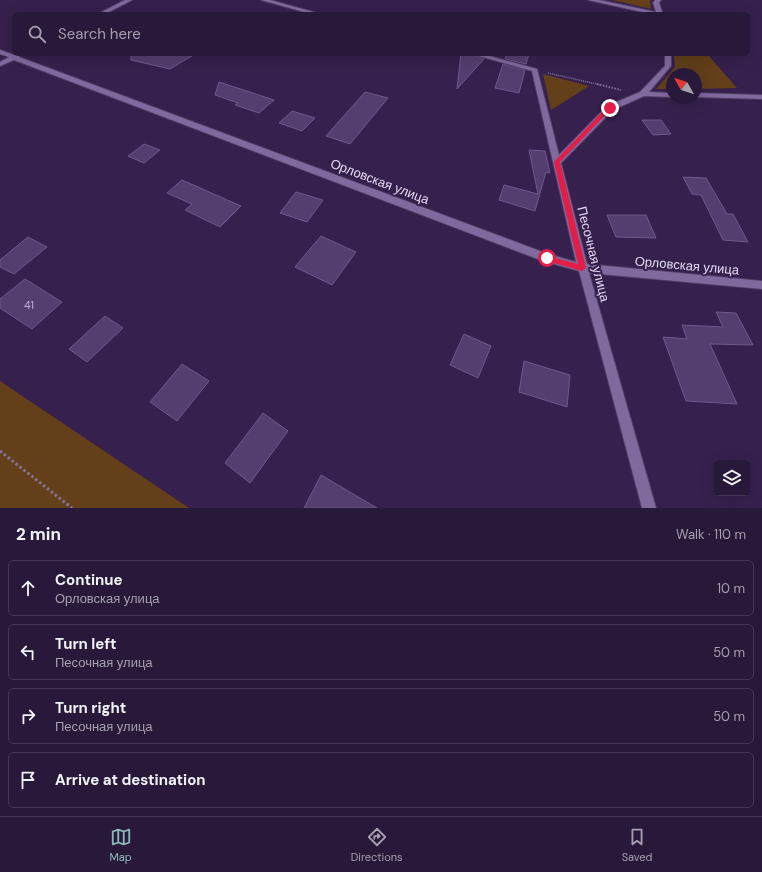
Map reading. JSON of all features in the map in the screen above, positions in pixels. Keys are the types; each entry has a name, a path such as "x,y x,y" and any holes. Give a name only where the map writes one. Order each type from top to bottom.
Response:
{"street":[{"path":"105,12 129,0"},
{"path":"264,0 310,12"},
{"path":"591,0 650,12"},
{"path":"658,0 656,4 659,12"},
{"name":"Орловская улица","path":"0,52 12,55"},
{"path":"0,64 18,56"},
{"name":"Орловская улица","path":"18,56 547,258 582,268 762,285"},
{"path":"483,56 536,70"},
{"path":"643,94 668,66 668,56"},
{"name":"Песочная улица","path":"536,70 582,268 649,508"},
{"path":"557,162 610,108 643,94 666,95"},
{"path":"702,95 762,97"}],"path":[{"path":"536,70 643,94"},
{"path":"0,452 72,508"}],"shaded area":[{"path":"612,0 650,0 651,9"},
{"path":"674,56 709,56 737,88 702,89 702,68 674,68"},
{"path":"543,74 589,86 551,110"},
{"path":"666,77 666,89 656,89"},
{"path":"0,381 189,508 0,508"}],"building":[{"path":"131,56 192,56 170,69 131,60"},
{"path":"461,56 476,56 484,59 457,89"},
{"path":"506,56 528,56 526,64 505,59"},
{"path":"503,64 525,70 519,93 495,88"},
{"path":"219,82 274,100 259,113 235,105 238,103 215,95"},
{"path":"365,92 388,98 350,144 326,136"},
{"path":"292,111 315,118 302,131 279,123"},
{"path":"642,120 661,120 671,134 653,135"},
{"path":"144,144 160,150 144,163 128,156"},
{"path":"529,150 545,151 550,173 546,172 535,211 499,200 504,185 538,194"},
{"path":"683,177 706,178 727,214 733,214 748,242 723,240 701,195 692,194"},
{"path":"182,180 241,206 220,227 185,210 192,204 167,193"},
{"path":"296,192 323,200 307,222 280,213"},
{"path":"607,215 646,215 656,238 616,237"},
{"path":"321,236 356,252 332,285 295,267"},
{"path":"28,237 47,247 14,274 0,267 0,260"},
{"path":"25,279 62,302 32,329 0,308 0,299"},
{"path":"716,312 736,313 753,345 710,344 737,404 686,401 663,337 687,339 682,325 723,327"},
{"path":"105,316 123,328 87,362 69,349"},
{"path":"464,334 491,346 478,378 450,365"},
{"path":"524,361 570,375 567,407 519,392"},
{"path":"182,364 209,381 177,421 150,402"},
{"path":"263,413 288,431 250,483 225,463"},
{"path":"321,475 377,508 304,508"}],"route":[{"path":"547,258 582,268 557,162 610,108"}]}
